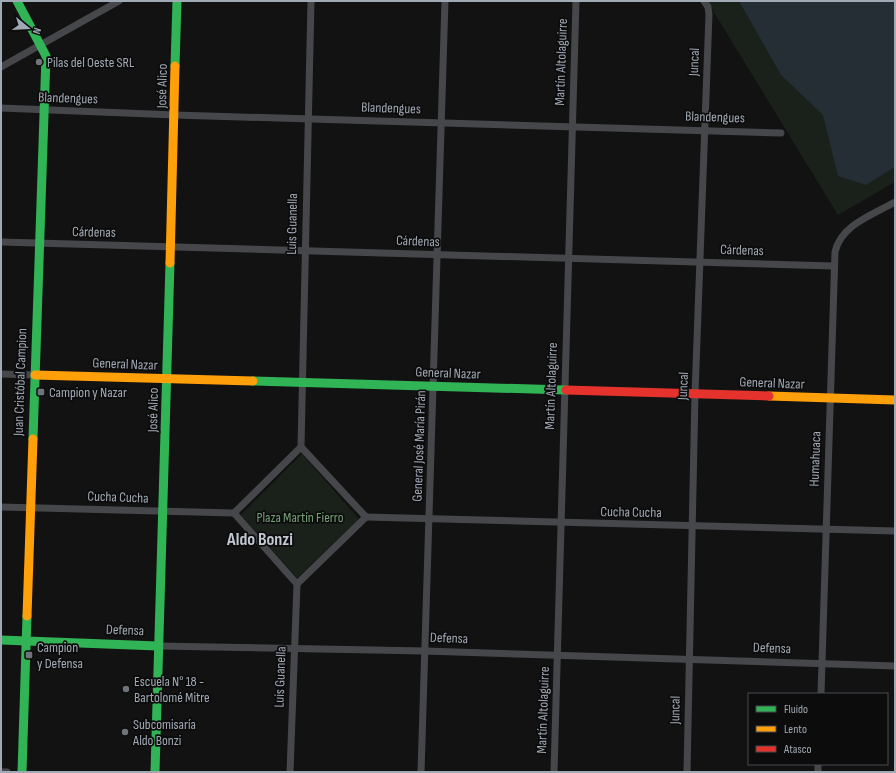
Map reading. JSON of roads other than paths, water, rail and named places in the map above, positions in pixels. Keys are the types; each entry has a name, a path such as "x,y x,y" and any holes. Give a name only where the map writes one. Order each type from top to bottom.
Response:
{"street":[{"name":"Juan Cristóbal Campion","path":"16,1 42,45 46,56 22,772"},
{"path":"1,67 119,1"},
{"name":"José Alico","path":"155,772 158,646 164,511 177,1"},
{"name":"Luis Guanella","path":"301,447 311,1"},
{"name":"General José María Pirán","path":"421,772 434,386 440,122 445,1"},
{"name":"Martín Altolaguirre","path":"554,772 576,1"},
{"name":"Juncal","path":"687,772 695,394 709,14 708,7 705,2"},
{"name":"Blandengues","path":"1,108 175,115 781,133"},
{"name":"Humahuaca","path":"821,693 834,266 837,242 848,229 895,202"},
{"name":"Cárdenas","path":"1,242 834,266"},
{"name":"General Nazar","path":"1,374 895,400"},
{"path":"301,447 366,517 297,584 234,513 301,447"},
{"name":"Cucha Cucha","path":"1,507 234,513"},
{"name":"Cucha Cucha","path":"366,517 895,531"},
{"name":"Luis Guanella","path":"290,772 297,584"},
{"name":"Defensa","path":"1,640 158,646 425,651 895,666"},
{"path":"1,772 6,772"}],"place":[{"name":"Pilas del Oeste SRL","path":"39,62"},
{"name":"Campion y Nazar","path":"41,392"},
{"name":"Campion y Defensa","path":"29,655"},
{"name":"Escuela N° 18 - Bartolomé Mitre","path":"126,689"},
{"name":"Subcomisaría Aldo Bonzi","path":"125,732"}],"district":[{"name":"Aldo Bonzi","path":"260,539"}],"park label":[{"name":"Plaza Martín Fierro","path":"300,517"}]}
